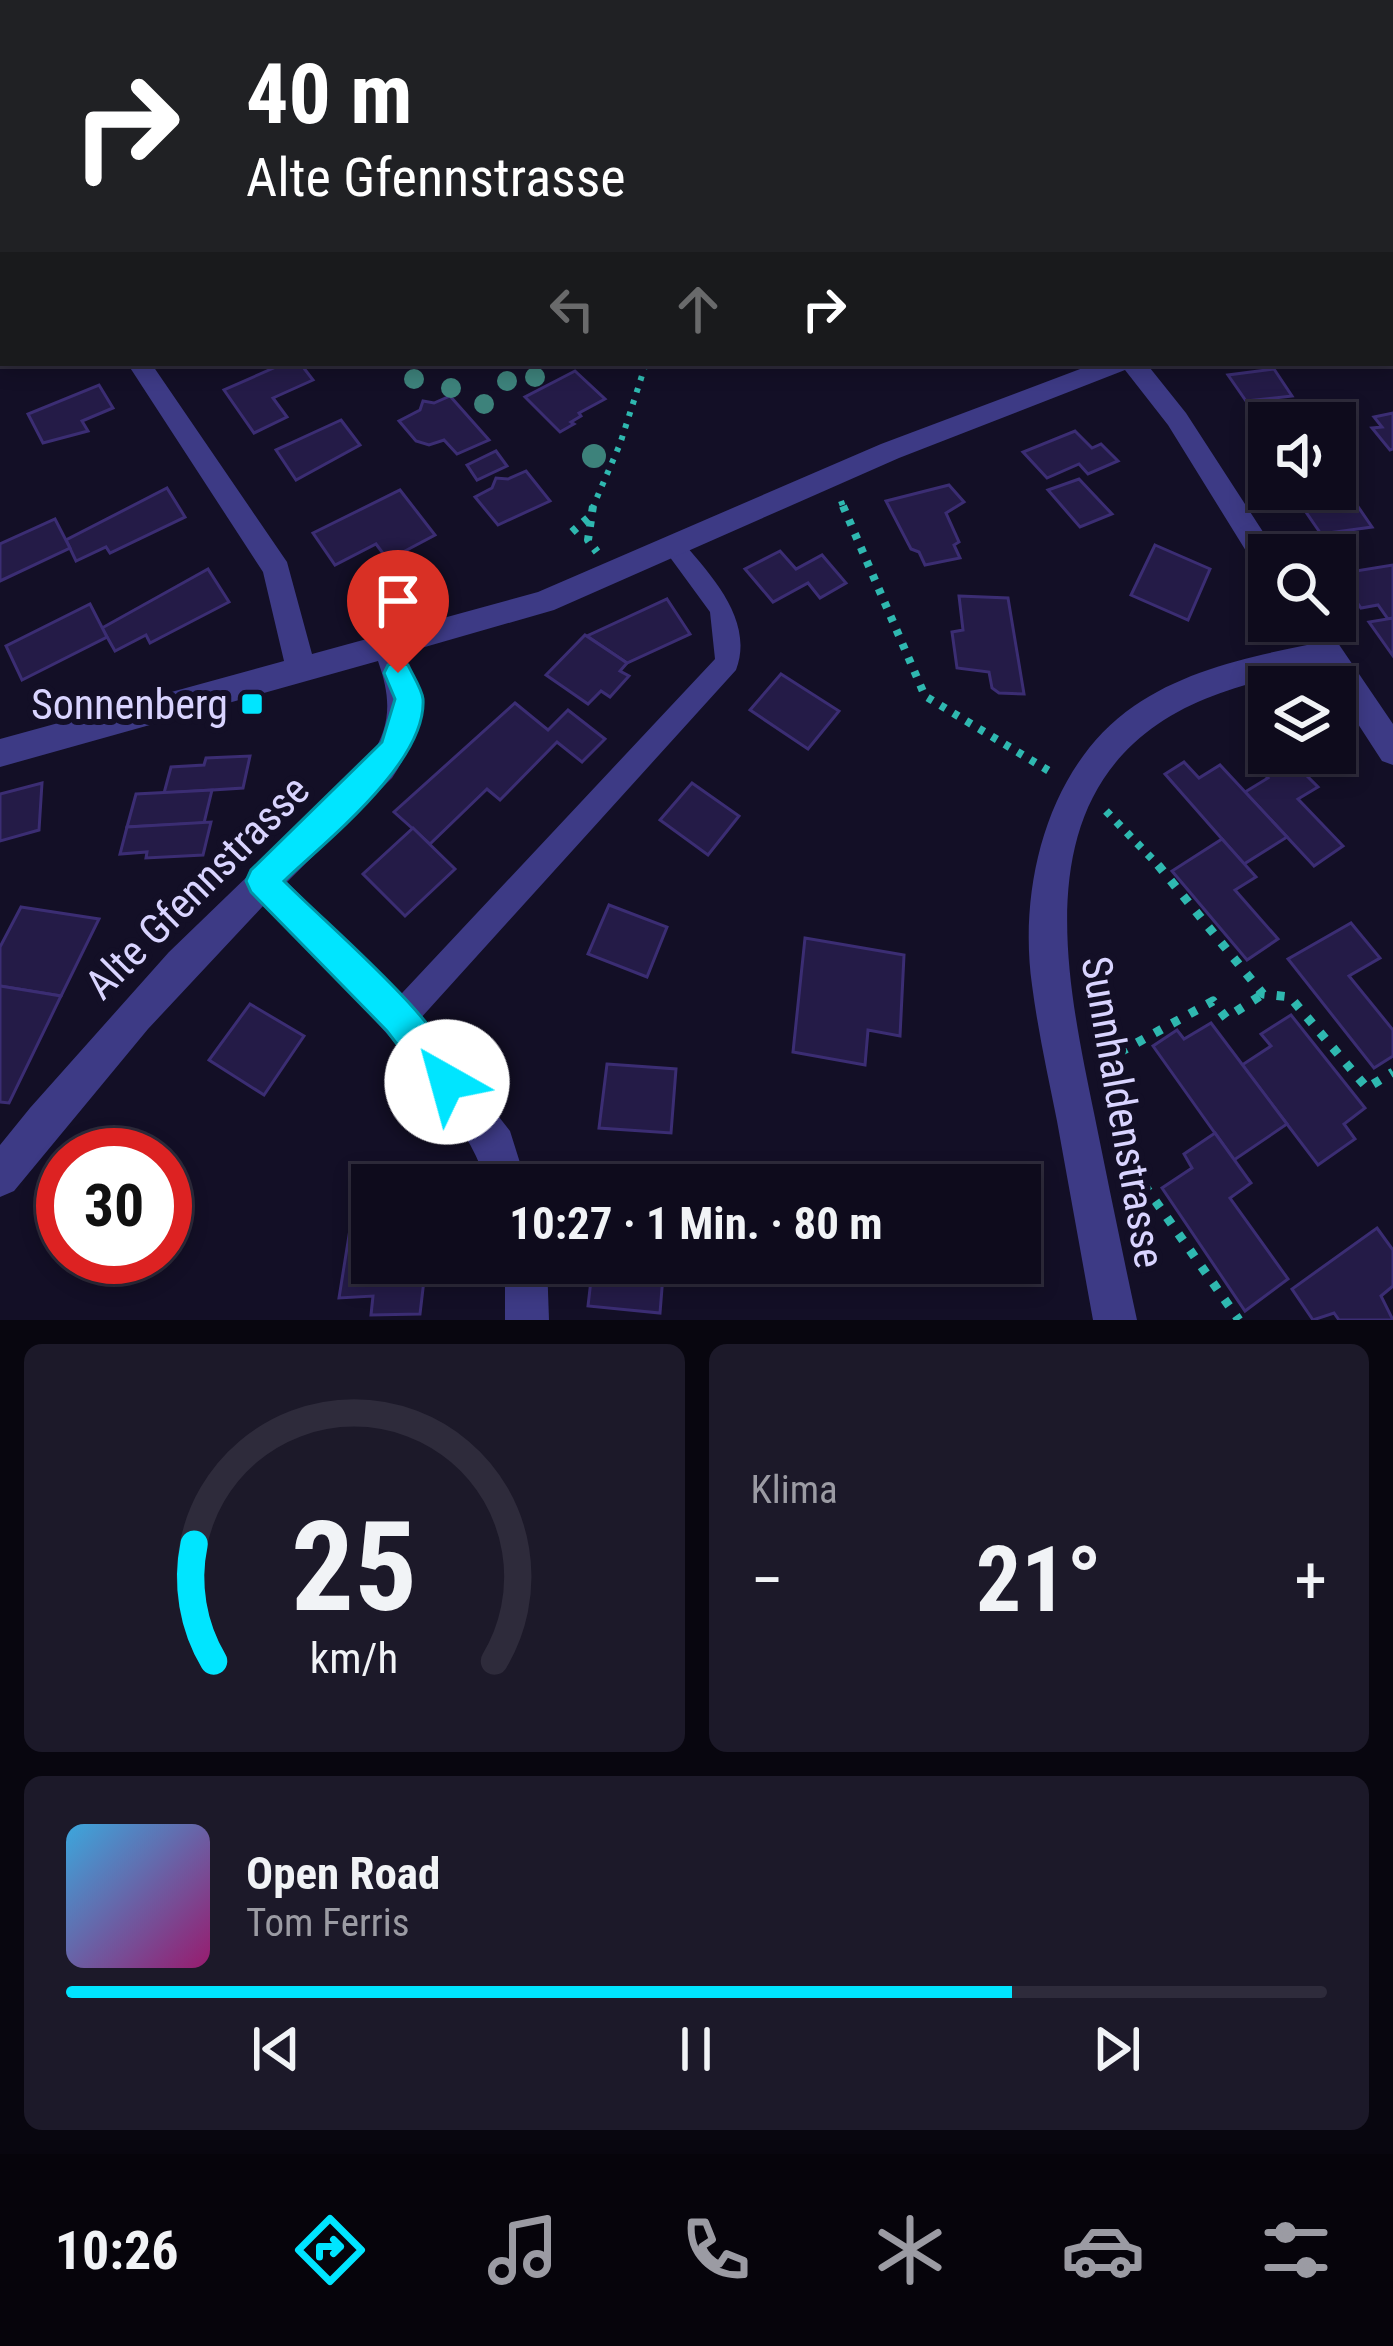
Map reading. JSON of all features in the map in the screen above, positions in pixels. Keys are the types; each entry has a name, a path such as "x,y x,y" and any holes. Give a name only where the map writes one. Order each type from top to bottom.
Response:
{"street":[{"path":"141,366 278,570 301,670"},
{"path":"0,753 515,612 890,452 1112,366"},
{"path":"1134,366 1177,419 1250,534"},
{"path":"1321,642 1393,751"},
{"name":"Alte Gfennstrasse","path":"0,1177 109,1041 262,881 381,768 395,748 409,699 387,647"},
{"name":"Sunnhaldenstrasse","path":"1115,1320 1049,981 1046,927 1051,869 1064,823 1091,770 1146,712 1217,677 1328,653"},
{"path":"262,881 399,1019 496,1145 501,1164"},
{"path":"526,1284 526,1320"}],"lane":[{"path":"399,1019 727,663 731,632 724,616 672,545"}],"path":[{"path":"613,572 589,540 588,518 645,366"},
{"path":"835,490 926,696 1055,775"},
{"path":"572,532 588,518"},
{"path":"1099,804 1140,842 1263,994"},
{"path":"1090,1068 1213,1001 1226,1018 1263,994 1290,997 1367,1088 1393,1072"},
{"path":"1107,1152 1124,1152 1239,1320"}],"building":[{"path":"278,366 302,366 313,380 273,398 287,417 254,433 224,390"},
{"path":"1274,369 1292,396 1246,401 1228,375"},
{"path":"575,371 605,399 579,413 574,424 560,432 525,397"},
{"path":"99,385 113,408 82,421 88,431 43,443 28,414"},
{"path":"450,396 489,440 457,454 444,440 429,445 416,441 399,421 420,410 423,401 434,403"},
{"path":"1393,413 1390,450 1372,428 1382,427 1374,417"},
{"path":"341,420 360,445 296,480 276,450"},
{"path":"1075,431 1092,448 1101,444 1118,461 1088,474 1079,464 1047,478 1023,452"},
{"path":"496,451 507,466 477,480 467,465"},
{"path":"526,471 550,501 498,525 475,497 492,488 496,478 508,479"},
{"path":"1079,479 1112,514 1080,527 1048,490"},
{"path":"949,485 964,502 946,513 959,542 954,545 960,558 925,565 919,552 911,549 886,501"},
{"path":"167,488 185,517 110,553 106,547 76,561 66,540"},
{"path":"400,490 435,535 388,560 376,544 335,565 313,533"},
{"path":"1356,504 1372,527 1321,534 1304,510 1356,510"},
{"path":"55,519 70,548 0,581 0,544"},
{"path":"1155,545 1210,569 1188,620 1131,595"},
{"path":"780,551 796,569 822,555 846,583 820,598 808,583 773,602 745,569"},
{"path":"1393,565 1393,618 1388,619 1378,605 1361,608 1356,601 1356,571"},
{"path":"208,569 229,602 150,643 146,635 115,651 102,628"},
{"path":"959,596 1008,598 1024,694 999,693 992,688 989,672 957,668 952,632 963,630"},
{"path":"667,599 690,634 627,663 587,636"},
{"path":"90,604 107,637 22,680 6,646"},
{"path":"1393,618 1393,656 1369,622"},
{"path":"585,635 627,663 620,671 629,676 610,697 601,691 588,704 546,675"},
{"path":"781,674 839,711 808,749 750,710"},
{"path":"515,703 548,730 568,710 605,739 582,762 557,742 500,800 487,789 430,844 394,812"},
{"path":"250,756 243,788 164,793 171,767 204,765 206,758"},
{"path":"1184,762 1199,778 1220,765 1287,837 1244,864 1165,774"},
{"path":"1264,774 1305,774 1318,787 1298,799 1343,846 1314,866 1245,792 1268,778"},
{"path":"42,783 39,830 0,841 0,794"},
{"path":"692,783 739,816 708,855 660,820"},
{"path":"212,790 204,823 127,827 136,794"},
{"path":"211,822 203,855 146,858 147,852 120,854 127,827"},
{"path":"413,828 455,869 405,916 363,874"},
{"path":"1222,839 1256,877 1235,890 1278,939 1247,960 1172,871"},
{"path":"609,905 667,927 647,977 588,954"},
{"path":"21,907 99,919 61,996 0,986 0,947"},
{"path":"1351,923 1380,958 1349,976 1393,1030 1393,1056 1374,1068 1288,959"},
{"path":"805,938 904,955 900,1036 868,1030 865,1065 793,1052"},
{"path":"0,986 61,996 9,1103 0,1102"},
{"path":"250,1004 304,1036 264,1095 209,1060"},
{"path":"1291,1015 1365,1108 1344,1124 1355,1139 1318,1165 1242,1065 1271,1046 1261,1034"},
{"path":"1211,1023 1287,1124 1234,1160 1153,1046 1177,1030 1184,1039"},
{"path":"607,1064 676,1069 671,1133 599,1128"},
{"path":"1215,1133 1251,1183 1230,1198 1288,1279 1245,1311 1162,1188 1192,1168 1184,1154"},
{"path":"351,1223 351,1284 424,1284 420,1314 371,1315 373,1296 339,1298"},
{"path":"1377,1228 1393,1250 1393,1286 1381,1296 1393,1320 1339,1320 1334,1313 1313,1320 1292,1289"},
{"path":"591,1284 662,1284 660,1313 588,1306"}],"place":[{"name":"Sonnenberg","path":"252,704"}],"route":[{"path":"398,673 409,699 395,748 381,768 262,881 399,1019 447,1082"}]}
